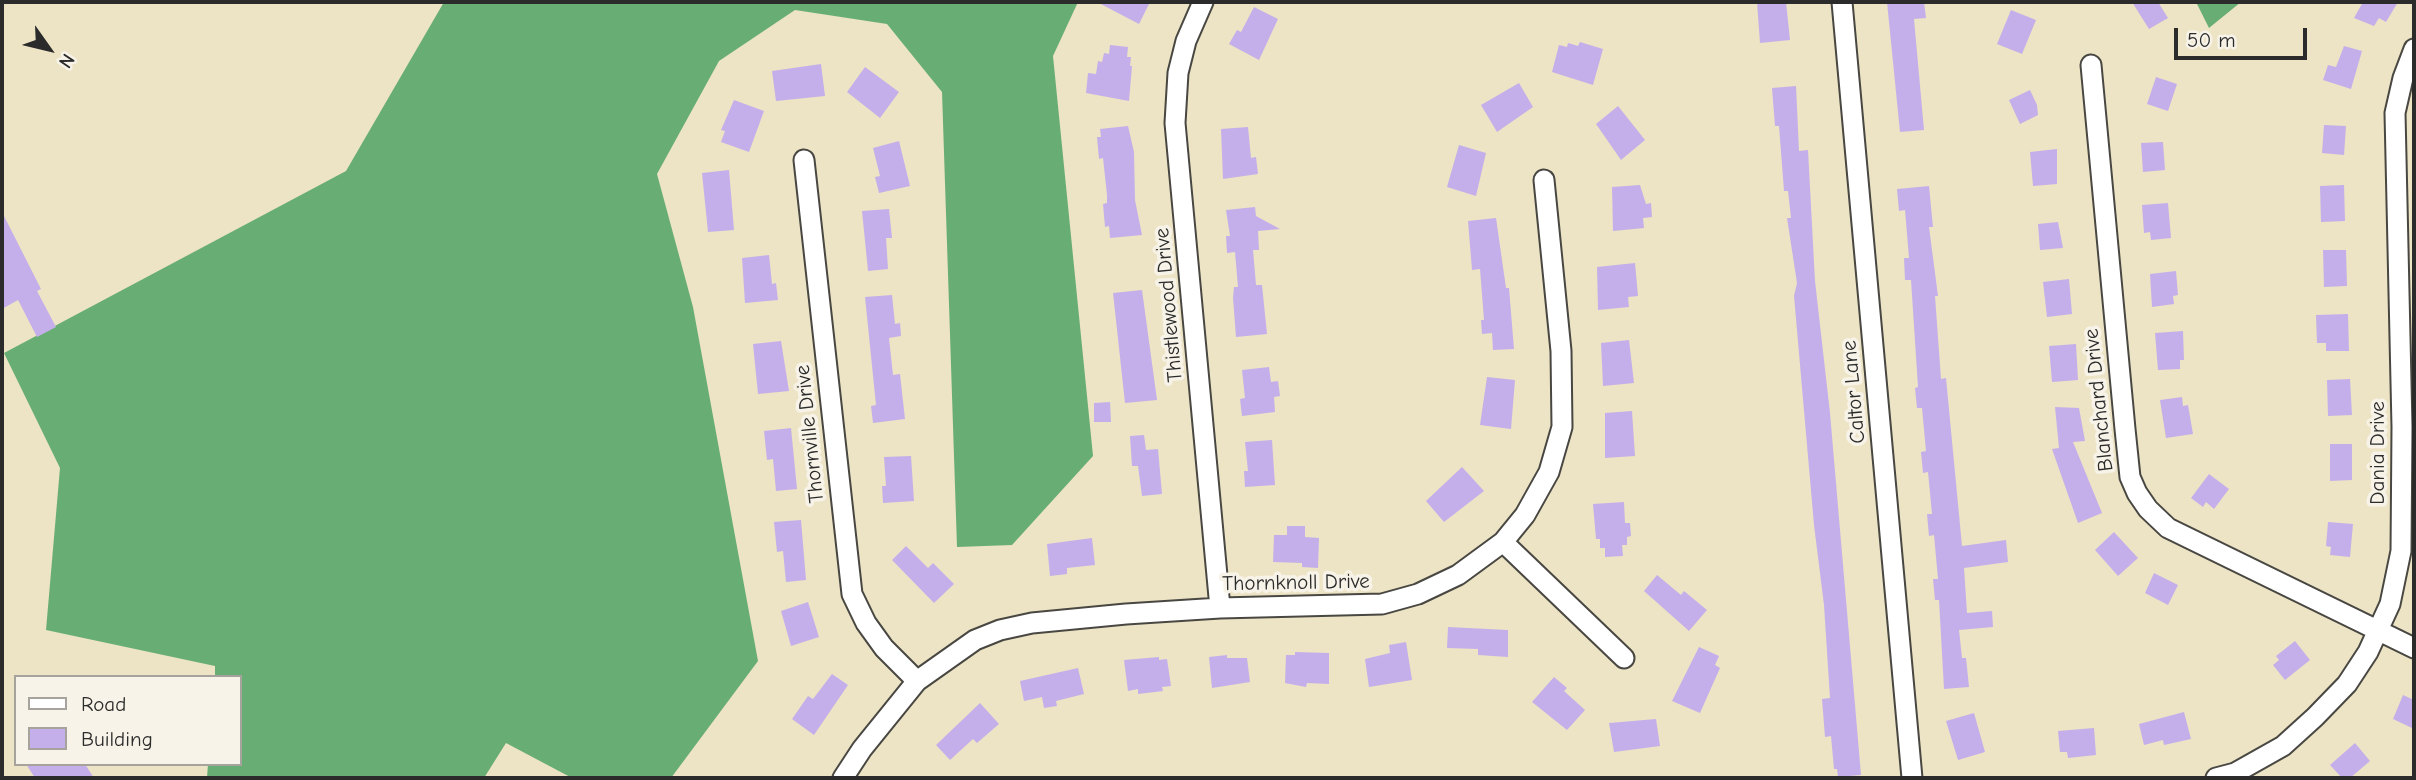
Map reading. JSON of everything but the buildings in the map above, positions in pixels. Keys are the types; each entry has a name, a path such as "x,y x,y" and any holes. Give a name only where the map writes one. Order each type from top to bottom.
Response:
{"street":[{"name":"Thistlewood Drive","path":"1203,2 1186,41 1178,73 1175,123 1220,608"},
{"name":"Caltor Lane","path":"1842,2 1912,778"},
{"name":"Dania Drive","path":"2216,778 2235,773 2283,746 2315,717 2347,684 2379,631 2390,604 2401,551 2408,427 2395,113 2403,78 2414,49"},
{"name":"Blanchard Drive","path":"2091,65 2124,429 2130,477 2137,493 2168,528 2414,648"},
{"name":"Thornville Drive","path":"804,160 852,594 866,623 884,649 917,681"},
{"name":"Thornknoll Drive","path":"843,778 862,749 917,681 975,640 1000,630 1032,623 1220,608 1356,607 1400,600 1458,575 1503,542 1525,515 1549,472 1562,427 1562,351 1544,180"},
{"path":"1503,542 1624,658"}],"green space":[{"path":"444,2 1078,2 1053,56 1093,456 1012,545 957,547 942,92 887,24 795,10 719,61 657,174 693,307 758,661 671,778 572,778 506,743 484,778 207,778 208,766 242,766 242,675 215,675 215,666 46,630 60,468 4,353 346,171"},
{"path":"2196,2 2241,2 2209,28"}]}
